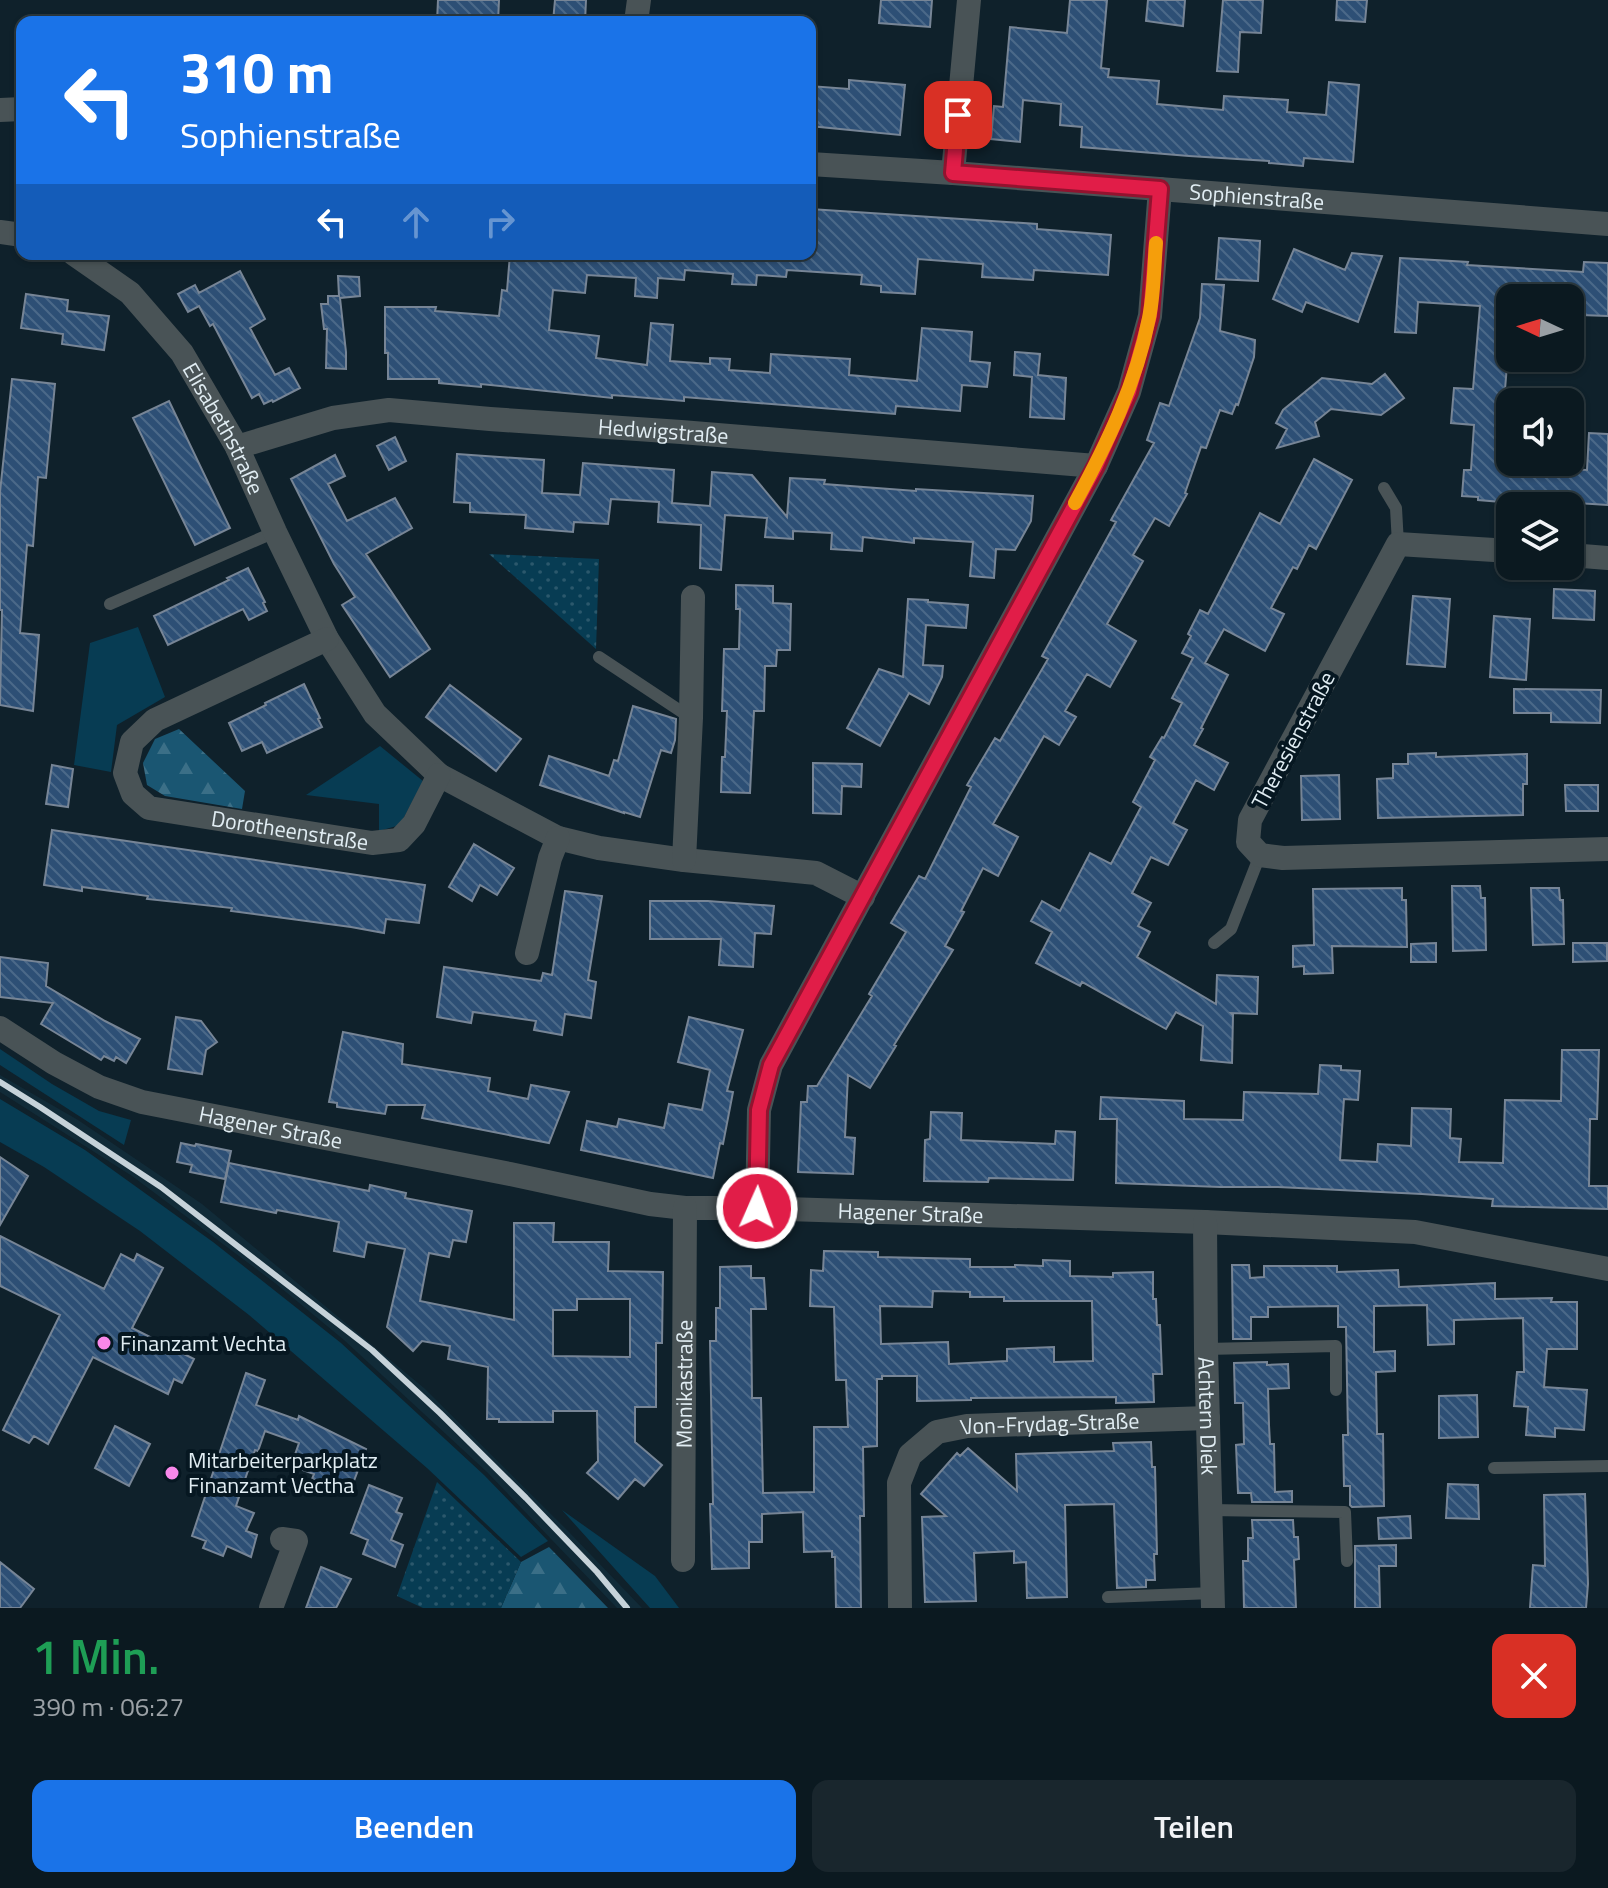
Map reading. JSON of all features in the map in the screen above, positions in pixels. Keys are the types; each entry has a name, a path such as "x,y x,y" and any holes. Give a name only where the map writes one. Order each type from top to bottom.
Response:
{"street":[{"path":"953,173 969,0"},
{"name":"Sophienstraße","path":"816,164 1608,224"},
{"path":"757,1208 759,1110 771,1065 1096,466 1129,392 1150,316 1160,189"},
{"name":"Elisabethstraße","path":"83,260 130,293 182,353 237,447 327,639 375,714 439,775 558,838 599,848 684,860 816,873 863,897"},
{"name":"Hedwigstraße","path":"237,447 333,418 389,410 1096,466"},
{"path":"1398,544 1496,550"},
{"name":"Theresienstraße","path":"1260,855 1248,842 1250,820 1398,544"},
{"path":"1584,556 1608,558"},
{"path":"684,860 693,597"},
{"name":"Dorotheenstraße","path":"327,639 155,720 132,742 125,773 133,794 149,808 372,843 399,840 414,824 439,775"},
{"path":"527,953 550,858 558,838"},
{"path":"1260,855 1283,858 1608,849"},
{"name":"Hagener Straße","path":"0,1028 54,1063 99,1087 142,1102 650,1204 685,1208 1205,1222 1415,1232 1608,1269"},
{"name":"Monikastraße","path":"683,1560 685,1208"},
{"name":"Achtern Diek","path":"1205,1222 1213,1600"},
{"name":"Von-Frydag-Straße","path":"900,1608 899,1483 910,1455 937,1432 967,1426 1208,1418"},
{"path":"271,1608 296,1541 282,1539"}],"lane":[{"path":"1384,488 1396,508 1398,544"},
{"path":"110,604 275,532"},
{"path":"599,657 691,718"},
{"path":"1214,943 1231,929 1260,855"},
{"path":"1206,1349 1336,1346 1336,1390"},
{"path":"1494,1468 1608,1466"},
{"path":"1210,1510 1345,1512 1347,1561"},
{"path":"1108,1597 1213,1600"}],"shaded area":[{"path":"489,554 599,559 596,649"},
{"path":"138,627 165,697 117,725 111,772 74,765 90,643"},
{"path":"380,746 423,781 400,825 379,831 379,804 306,795"},
{"path":"0,1049 99,1111 131,1120 124,1145 0,1065"},
{"path":"0,1075 78,1120 202,1204 424,1388 642,1608 617,1608 487,1472 344,1340 275,1283 132,1176 0,1092"},
{"path":"0,1099 85,1150 213,1242 341,1343 484,1475 548,1541 521,1557 427,1468 249,1315 140,1231 44,1167 0,1142"},
{"path":"437,1482 521,1562 501,1608 423,1608 397,1596"},
{"path":"562,1510 655,1576 679,1608 650,1608"}],"green space":[{"path":"179,729 245,791 242,809 165,796 147,785 143,763 155,739"},
{"path":"549,1547 608,1608 501,1608 521,1562"}],"building":[{"path":"438,0 499,0 498,16 437,16"},
{"path":"555,0 586,0 585,16 554,16"},
{"path":"881,0 932,0 930,27 879,23"},
{"path":"1070,0 1107,0 1101,68 1109,69 1108,77 1159,81 1157,104 1223,110 1224,96 1288,100 1287,112 1326,115 1329,82 1359,85 1353,162 1304,158 1303,166 1081,147 1082,127 1060,125 1061,104 1023,100 1020,142 991,139 994,106 1003,107 1010,27 1067,33"},
{"path":"1148,0 1185,0 1183,26 1146,21"},
{"path":"1223,0 1263,0 1261,33 1240,32 1238,72 1217,71"},
{"path":"1337,0 1367,0 1365,22 1336,20"},
{"path":"849,80 905,85 900,135 816,127 816,86 849,89"},
{"path":"816,209 1037,224 1037,229 1111,235 1108,275 1034,270 1033,280 982,277 983,264 918,259 915,294 881,292 881,286 861,284 862,275 787,270 786,277 757,275 756,285 732,284 733,274 685,270 684,280 658,278 657,298 635,296 636,278 587,275 585,293 553,290 549,330 599,336 596,358 647,365 651,323 673,325 670,361 710,364 710,358 730,359 729,370 770,373 771,354 850,359 849,375 917,381 922,328 972,332 970,361 990,363 987,387 962,385 960,411 896,406 895,414 684,397 684,401 612,395 612,398 481,384 481,387 439,383 439,379 388,379 385,307 436,307 435,311 499,316 502,290 507,291 510,260 816,260"},
{"path":"1219,238 1260,241 1258,281 1216,279"},
{"path":"1294,249 1345,270 1352,253 1382,256 1358,322 1306,302 1302,312 1273,299"},
{"path":"1400,258 1583,272 1584,262 1608,263 1608,316 1584,315 1584,284 1496,284 1496,372 1506,372 1505,388 1496,388 1496,476 1584,476 1589,433 1608,434 1608,505 1584,503 1584,492 1496,492 1496,502 1462,496 1464,470 1471,470 1474,425 1451,423 1454,388 1473,389 1480,306 1418,302 1416,333 1395,332"},
{"path":"240,271 265,319 250,328 275,375 289,368 300,388 264,404 259,394 252,398 213,324 210,326 199,306 188,312 178,294 195,285 199,293"},
{"path":"338,276 359,277 360,296 340,298 346,369 326,368 327,329 324,329 321,304 328,304 328,296 339,296"},
{"path":"1202,284 1224,285 1220,331 1255,340 1254,357 1238,405 1232,414 1220,410 1206,448 1201,447 1187,494 1169,526 1155,518 1133,555 1143,561 1107,624 1136,641 1110,687 1087,674 1065,711 1076,717 1059,745 1044,736 993,824 1018,837 998,876 983,868 945,946 953,950 870,1088 848,1075 845,1137 855,1138 853,1174 798,1172 801,1102 807,1102 808,1086 817,1086 872,996 869,994 906,932 891,923 919,876 925,879 971,787 967,785 995,738 1000,741 1048,659 1042,656 1116,522 1111,520 1154,443 1147,440 1160,403 1169,406 1200,318"},
{"path":"26,294 68,300 67,311 109,316 104,350 62,344 63,334 21,328"},
{"path":"1015,352 1040,354 1038,375 1066,378 1064,419 1030,417 1032,377 1014,375"},
{"path":"1385,374 1404,398 1381,415 1331,409 1315,422 1319,436 1277,448 1287,429 1276,423 1283,410 1322,378 1372,384"},
{"path":"12,379 55,384 46,478 38,477 33,546 27,545 20,633 39,635 33,711 0,705 0,492"},
{"path":"169,401 230,528 195,545 133,418"},
{"path":"395,437 406,461 389,470 377,446"},
{"path":"457,454 544,460 542,493 580,495 583,463 674,470 672,503 710,506 712,472 752,475 787,517 790,478 825,480 824,484 916,491 1033,496 1031,521 1015,550 996,549 994,578 970,576 973,542 914,538 914,543 863,537 862,551 831,549 832,533 793,531 793,539 765,537 767,518 725,515 721,570 700,568 701,525 658,522 659,502 611,499 608,524 574,522 573,532 525,528 526,515 470,512 470,503 454,502"},
{"path":"335,455 345,476 328,484 347,521 395,498 412,528 366,554 430,649 390,677 342,605 355,597 334,564 291,479"},
{"path":"1314,459 1352,480 1316,549 1309,545 1271,608 1284,614 1265,651 1224,629 1205,663 1228,675 1194,745 1228,763 1214,790 1196,780 1173,823 1187,830 1168,865 1151,857 1132,893 1151,903 1138,926 1150,932 1137,957 1216,1004 1217,975 1258,977 1257,1014 1231,1013 1232,1063 1201,1060 1203,1026 1176,1012 1166,1029 1082,982 1080,986 1036,963 1052,932 1031,921 1042,901 1060,911 1090,853 1111,864 1141,807 1133,802 1155,760 1150,757 1182,703 1172,698 1193,658 1182,653 1200,610 1208,614 1260,513 1280,524"},
{"path":"248,568 267,611 249,620 243,609 168,645 154,616"},
{"path":"736,585 773,586 773,603 791,604 790,650 777,650 776,666 765,666 764,711 754,711 750,793 721,792 727,711 722,711 724,649 739,649 740,609 736,609"},
{"path":"1554,589 1595,591 1594,620 1553,618"},
{"path":"1413,596 1450,599 1445,667 1407,664"},
{"path":"908,599 968,605 966,628 926,625 923,665 943,666 942,677 929,704 909,693 880,746 847,728 879,669 903,677"},
{"path":"1494,616 1530,619 1526,680 1490,677"},
{"path":"304,684 322,727 267,753 262,742 242,751 229,723"},
{"path":"450,685 521,739 496,771 426,717"},
{"path":"1514,689 1601,690 1600,723 1551,722 1551,713 1514,713"},
{"path":"633,706 676,719 671,753 661,750 640,817 540,785 549,756 609,776 614,760 618,761"},
{"path":"1436,753 1436,757 1527,754 1523,815 1378,818 1377,779 1393,778 1393,764 1408,764 1408,754"},
{"path":"813,763 862,764 861,787 842,786 841,814 813,813"},
{"path":"52,765 73,769 68,807 46,804"},
{"path":"1339,775 1340,819 1302,820 1301,776"},
{"path":"1565,785 1598,785 1598,811 1566,811"},
{"path":"52,830 425,885 419,923 386,919 384,933 231,911 232,908 147,899 148,896 44,885"},
{"path":"474,844 514,868 497,895 480,885 472,901 449,887"},
{"path":"1452,886 1480,886 1481,898 1485,898 1486,950 1453,951"},
{"path":"1402,888 1402,900 1406,900 1407,947 1332,946 1333,973 1304,974 1304,966 1293,967 1293,946 1314,945 1313,889"},
{"path":"1531,888 1559,888 1560,900 1563,900 1564,944 1533,945"},
{"path":"565,891 602,896 588,980 596,982 591,1018 565,1014 562,1035 534,1030 536,1021 473,1012 471,1023 437,1017 444,967 541,981 543,973 552,975"},
{"path":"650,901 774,906 771,934 755,933 753,967 719,965 721,939 650,939"},
{"path":"1436,943 1436,962 1411,962 1411,944"},
{"path":"1573,943 1607,943 1607,961 1573,962"},
{"path":"0,957 48,963 46,986 140,1039 126,1063 116,1057 114,1061 104,1056 101,1060 41,1024 53,1003 0,997"},
{"path":"176,1017 201,1021 217,1042 206,1050 202,1074 168,1069"},
{"path":"689,1017 743,1030 727,1091 733,1092 713,1178 581,1150 587,1121 617,1127 619,1119 664,1128 669,1104 702,1110 710,1070 678,1062"},
{"path":"343,1032 403,1044 402,1064 490,1078 488,1091 528,1099 531,1085 569,1092 549,1143 422,1118 425,1105 387,1105 385,1114 337,1107 337,1103 329,1102"},
{"path":"1562,1050 1599,1050 1597,1119 1590,1119 1589,1186 1608,1186 1608,1209 1492,1206 1493,1199 1422,1194 1116,1183 1117,1119 1100,1119 1101,1097 1184,1101 1184,1119 1243,1120 1244,1092 1318,1094 1320,1065 1341,1066 1341,1070 1360,1071 1358,1100 1344,1099 1340,1160 1377,1162 1378,1144 1411,1146 1412,1108 1451,1109 1450,1138 1461,1139 1459,1162 1503,1163 1505,1100 1561,1101"},
{"path":"931,1112 962,1113 961,1140 1055,1144 1056,1131 1075,1132 1073,1180 989,1178 988,1182 924,1181 925,1140 930,1139"},
{"path":"181,1143 231,1151 225,1179 190,1172 192,1165 177,1162"},
{"path":"0,1157 28,1176 0,1225"},
{"path":"229,1163 369,1191 370,1185 406,1193 405,1198 472,1211 466,1242 453,1240 449,1257 429,1253 420,1301 514,1320 514,1223 554,1223 553,1242 609,1242 608,1271 663,1272 662,1343 656,1343 656,1407 635,1407 635,1442 662,1465 644,1486 635,1479 618,1499 587,1473 598,1461 597,1411 553,1411 553,1422 499,1422 499,1419 487,1419 488,1367 448,1359 450,1346 422,1341 413,1351 387,1327 405,1249 367,1242 364,1257 334,1251 339,1222 221,1202","holes":["577,1299 630,1299 630,1357 553,1356 553,1310 577,1310"]},
{"name":"Finanzamt Vechta","path":"0,1236 104,1289 121,1254 134,1261 137,1254 163,1268 132,1328 194,1359 182,1383 174,1379 168,1394 93,1357 48,1444 34,1436 29,1443 3,1430 60,1315 0,1286"},
{"path":"824,1251 878,1252 878,1257 970,1259 970,1267 1043,1266 1043,1260 1070,1261 1070,1276 1113,1277 1113,1273 1153,1272 1162,1374 1153,1374 1154,1402 1116,1403 1116,1397 917,1401 917,1376 882,1376 882,1379 877,1379 877,1446 863,1447 861,1608 836,1608 835,1557 832,1557 832,1551 804,1552 803,1512 762,1514 762,1542 749,1542 749,1568 712,1569 710,1341 716,1341 720,1267 751,1266 751,1278 764,1278 766,1309 751,1309 752,1398 761,1398 763,1493 814,1492 814,1427 848,1427 846,1380 836,1380 834,1307 810,1306 811,1270 823,1271","holes":["933,1291 970,1292 970,1297 1004,1297 1004,1301 1092,1301 1093,1361 1054,1362 1054,1347 1007,1349 1007,1361 949,1364 948,1342 881,1344 880,1306 932,1307"]},
{"path":"1232,1265 1249,1265 1250,1278 1264,1277 1264,1266 1337,1266 1337,1272 1398,1270 1399,1287 1495,1283 1495,1299 1552,1298 1551,1302 1577,1302 1577,1349 1547,1349 1544,1387 1587,1390 1584,1430 1555,1428 1555,1437 1526,1435 1528,1407 1514,1406 1517,1372 1524,1372 1523,1318 1454,1320 1454,1344 1428,1345 1427,1305 1374,1306 1374,1352 1395,1351 1395,1371 1376,1372 1377,1434 1383,1434 1384,1506 1352,1507 1350,1486 1344,1486 1343,1435 1348,1435 1346,1327 1338,1327 1338,1306 1268,1307 1268,1317 1251,1317 1251,1339 1233,1339"},
{"path":"1267,1362 1267,1365 1288,1364 1289,1388 1268,1389 1269,1425 1270,1444 1274,1444 1275,1492 1292,1491 1292,1502 1252,1502 1251,1493 1238,1493 1236,1445 1244,1444 1243,1403 1235,1403 1234,1363"},
{"path":"246,1373 265,1380 256,1405 298,1420 299,1416 366,1449 349,1494 312,1479 314,1474 291,1466 299,1443 265,1431 258,1451 255,1450 236,1506 254,1513 246,1531 257,1535 251,1557 227,1546 223,1556 203,1548 206,1541 192,1536"},
{"path":"1477,1395 1478,1437 1439,1438 1439,1396"},
{"path":"115,1426 150,1444 129,1486 95,1468"},
{"path":"1151,1442 1152,1467 1155,1467 1157,1554 1154,1554 1155,1580 1146,1580 1146,1587 1117,1588 1114,1504 1065,1505 1067,1597 1027,1598 1026,1562 1014,1563 1014,1551 974,1553 976,1601 925,1602 922,1517 946,1516 921,1494 957,1453 960,1456 968,1448 1017,1491 1016,1454 1114,1451 1113,1443"},
{"path":"1448,1484 1478,1485 1479,1519 1446,1518"},
{"path":"369,1485 402,1498 396,1512 402,1514 391,1540 403,1545 395,1567 363,1554 368,1540 351,1533"},
{"path":"1585,1494 1586,1608 1530,1608 1533,1565 1545,1566 1544,1495"},
{"path":"1410,1516 1411,1538 1379,1539 1378,1518"},
{"path":"1252,1520 1293,1520 1299,1559 1294,1560 1296,1608 1244,1608 1243,1561 1248,1561 1248,1538 1253,1538"},
{"path":"1396,1545 1396,1566 1379,1566 1380,1608 1355,1608 1355,1546"},
{"path":"0,1562 34,1589 20,1608 0,1608"},
{"path":"321,1567 351,1579 336,1608 306,1608"}],"railway":[{"path":"0,1082 161,1187 372,1350 526,1498 627,1608"}],"slow traffic":[{"path":"1075,503 1096,466 1129,392 1150,316 1156,243"}],"place":[{"name":"Finanzamt Vechta","path":"104,1343"},
{"name":"Mitarbeiterparkplatz Finanzamt Vectha","path":"172,1473"}],"route":[{"path":"757,1208 759,1110 771,1065 1096,466 1129,392 1150,316 1160,189 953,173 958,115"}]}
